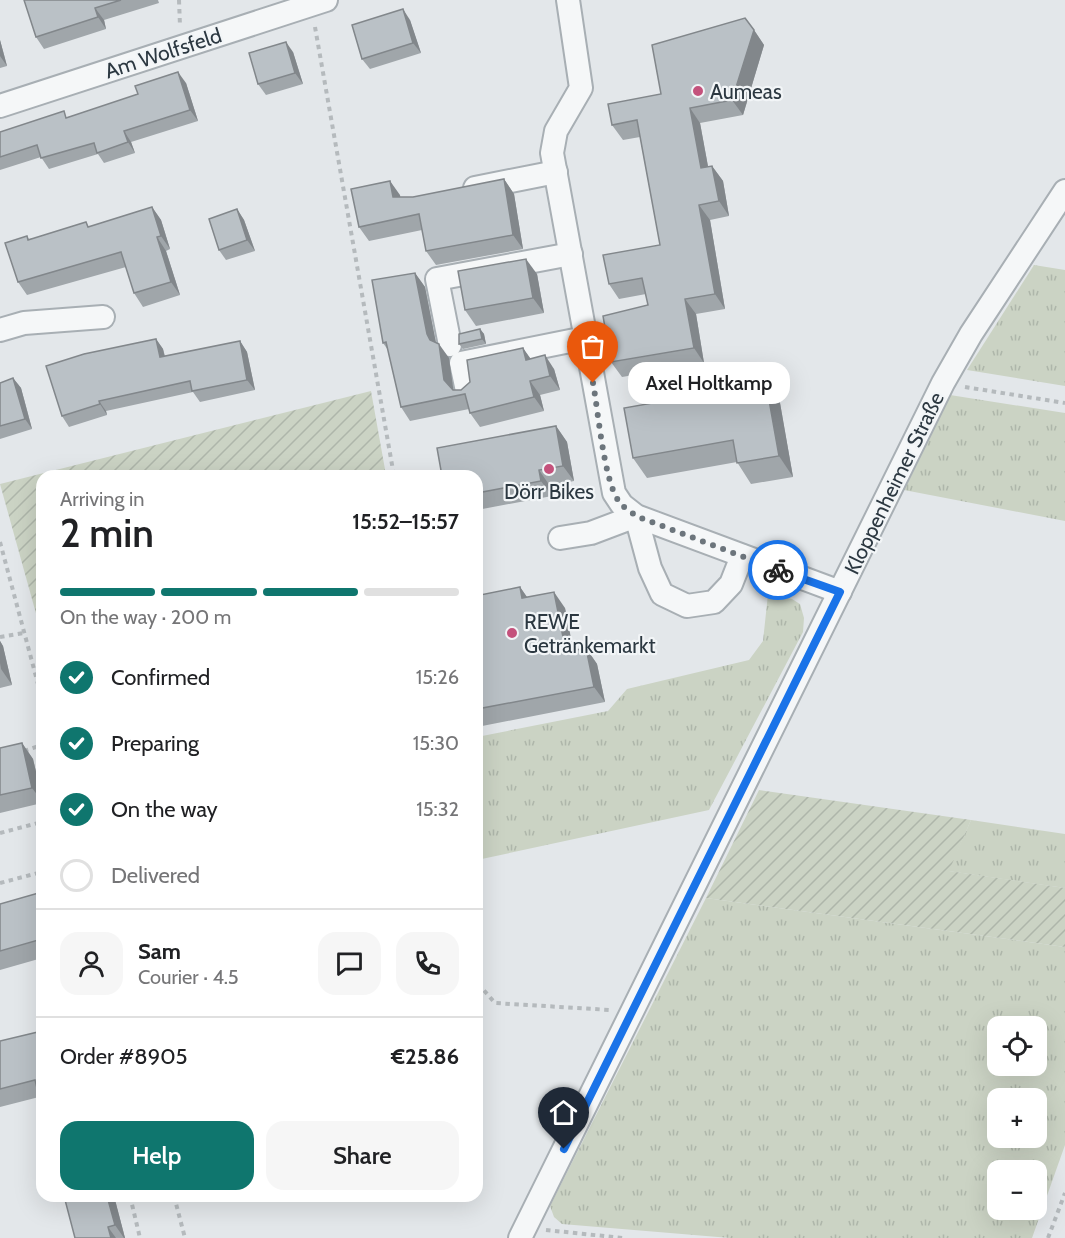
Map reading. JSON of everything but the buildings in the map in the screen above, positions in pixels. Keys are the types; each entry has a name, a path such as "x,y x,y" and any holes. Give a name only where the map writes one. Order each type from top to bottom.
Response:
{"street":[{"path":"568,0 581,88 553,139 556,172 614,493 622,505 636,516 840,592"},
{"name":"Am Wolfsfeld","path":"0,106 319,2"},
{"path":"455,191 556,172"},
{"name":"Kloppenheimer Straße","path":"522,1233 943,383 971,334 1065,190"},
{"path":"450,345 437,279 570,254"},
{"path":"0,330 24,323 103,317"},
{"path":"467,391 461,363 585,338"},
{"path":"560,538 591,533 636,516"},
{"path":"636,516 650,568 662,594 687,606 714,602 731,584 742,556"}],"path":[{"path":"319,2 393,470"},
{"path":"943,383 1065,403"},
{"path":"0,542 36,677"},
{"path":"0,637 24,633"},
{"path":"18,753 36,747"},
{"path":"0,833 36,824"},
{"path":"0,883 36,874"},
{"path":"483,989 495,1003 632,1011"},
{"path":"1048,1238 1065,1193"},
{"path":"131,1202 140,1238"},
{"path":"176,1202 185,1238"},
{"path":"522,1233 623,1238"}],"green space":[{"path":"1034,265 1065,270 1065,386 967,370"},
{"path":"371,391 385,470 56,470"},
{"path":"950,395 1065,413 1065,521 904,490"},
{"path":"36,475 36,613 0,484"},
{"path":"768,594 792,599 800,604 804,618 803,632 709,810 483,859 483,736 608,711 627,689 749,660 763,641"},
{"path":"759,790 971,820 949,871 1065,888 1065,947 706,898"},
{"path":"971,820 1065,834 1065,888 948,871"},
{"path":"706,898 1065,947 1065,1145 1047,1196 1047,1160 987,1160 987,1220 1038,1220 1032,1238 730,1238 562,1224 554,1217 550,1206"}],"way so far":[{"path":"593,383 609,475 617,500 636,516 778,570"}],"place":[{"name":"Aumeas","path":"698,91"},
{"name":"Axel Holtkamp","path":"593,383"},
{"name":"Dörr Bikes","path":"549,469"},
{"name":"REWE Getränkemarkt","path":"512,633"}],"route":[{"path":"564,1149 840,592 778,570"}]}
